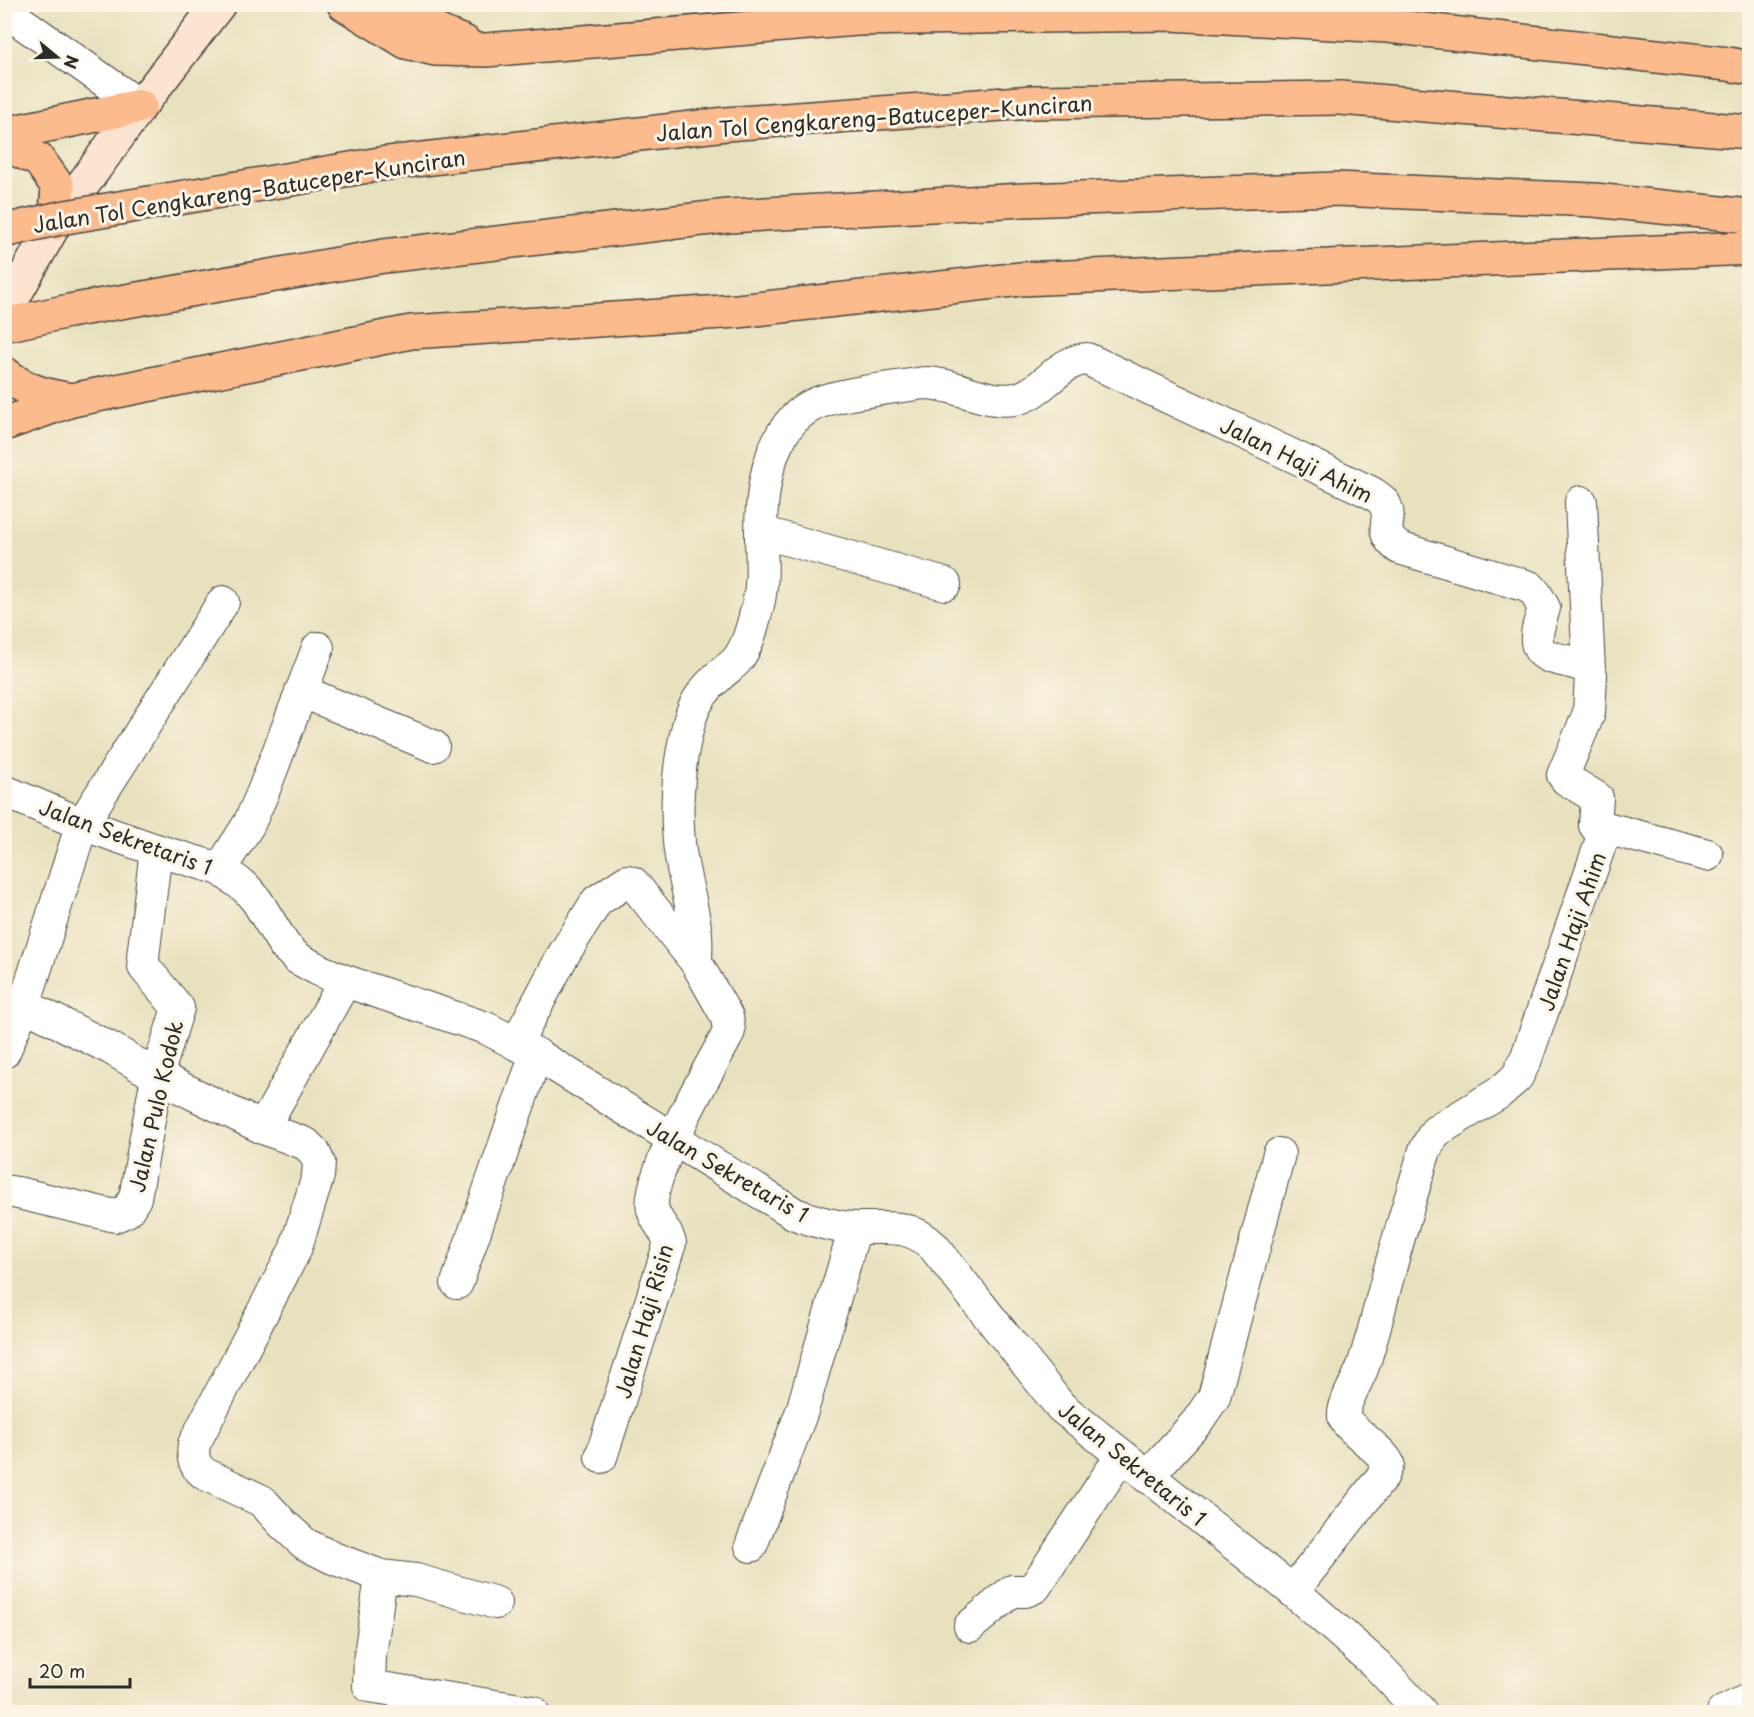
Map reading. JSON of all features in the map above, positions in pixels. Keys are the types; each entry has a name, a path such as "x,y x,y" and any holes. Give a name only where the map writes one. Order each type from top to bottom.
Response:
{"highway":[{"path":"344,4 406,42 435,49 486,50 857,19 1170,14 1388,26 1749,68"},
{"path":"399,4 405,11 439,33 486,50"},
{"name":"Jalan Tol Cengkareng–Batuceper–Kunciran","path":"4,231 60,218 380,164 726,124 1033,102 1340,98 1749,132"},
{"path":"4,134 140,106"},
{"path":"4,147 11,147 39,160 58,187 55,224"},
{"path":"4,325 69,311 384,256 728,216 1024,200 1336,189 1594,200 1749,216"},
{"path":"4,424 72,400 411,332 738,311 1021,279 1749,248"},
{"path":"4,373 23,387 41,395 72,400"}],"main road":[{"path":"4,314 55,224 140,106 219,4"}],"street":[{"path":"4,9 140,106"},
{"name":"Jalan Haji Ahim","path":"825,400 924,383 938,383 1001,401 1017,399 1030,393 1071,363 1087,359 1372,493 1381,499 1387,508 1385,528 1390,541 1399,548 1530,587 1544,608 1537,638 1541,652 1590,670 1589,713 1563,775 1597,798 1595,825 1601,833 1601,842 1526,1059 1517,1077 1499,1093 1434,1132 1425,1150 1390,1268 1371,1343 1344,1418 1347,1425 1375,1446 1388,1462 1383,1477 1293,1591"},
{"name":"Jalan Haji Risin","path":"601,1457 670,1243 669,1237 653,1211 654,1186 672,1139 729,1031 727,1017 696,962 696,934 679,842 680,768 690,719 699,698 710,683 737,660 748,637 759,599 763,570 761,532 764,485 775,443 805,409 825,400"},
{"path":"1581,502 1590,670"},
{"path":"761,532 945,584"},
{"path":"4,1052 14,1002 82,824 223,602"},
{"path":"220,869 254,813 318,648"},
{"path":"301,691 433,746"},
{"name":"Jalan Sekretaris 1","path":"4,791 82,824 220,869 246,888 257,901 284,945 297,958 345,981 486,1028 526,1049 795,1214 822,1224 855,1228 887,1226 908,1230 924,1237 1061,1407 1293,1591 1377,1665 1421,1713"},
{"path":"1595,825 1707,855"},
{"name":"Jalan Pulo Kodok","path":"4,1191 116,1216 127,1211 135,1198 157,1076 178,1008 144,968 143,957 156,850"},
{"path":"457,1283 526,1049 562,957 597,901 627,881 633,883 696,962"},
{"path":"263,1128 345,981"},
{"path":"14,1002 112,1049 157,1076 263,1128 306,1144 314,1152 319,1163 318,1176 295,1250 194,1444 196,1468 262,1501 305,1544 333,1558 381,1576 416,1580 496,1604"},
{"path":"1147,1477 1197,1422 1214,1397 1279,1154"},
{"path":"751,1546 802,1411 855,1228"},
{"path":"970,1626 1012,1591 1026,1591 1035,1587 1121,1456"},
{"path":"381,1576 370,1656 375,1699 533,1713"},
{"path":"1723,1713 1749,1699"}]}
